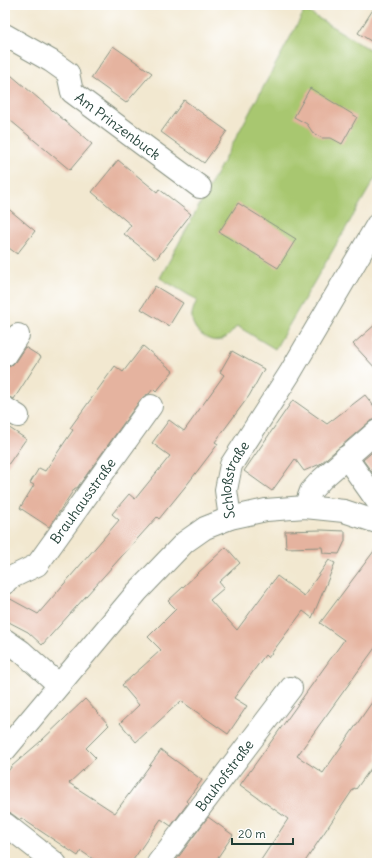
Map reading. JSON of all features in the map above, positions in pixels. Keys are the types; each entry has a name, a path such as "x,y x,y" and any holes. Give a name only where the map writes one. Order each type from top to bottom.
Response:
{"street":[{"name":"Am Prinzenbuck","path":"5,35 51,61 68,73 72,92 200,187"},
{"name":"Schloßstraße","path":"5,750 137,592 185,542 206,528 230,518 226,490 231,465 290,374 373,240"},
{"path":"5,355 18,335"},
{"name":"Brauhausstraße","path":"5,583 37,565 151,406"},
{"path":"305,507 310,491 346,457 377,431"},
{"path":"346,457 377,501"},
{"path":"230,518 266,510 305,507 344,511 377,522"},
{"path":"5,640 21,651 59,685"},
{"name":"Bauhofstraße","path":"158,863 292,688"},
{"path":"5,824 55,863"}],"green space":[{"path":"305,10 377,54 377,175 275,349 237,326 224,339 216,341 211,340 202,335 193,323 192,314 197,300 160,278"}],"building":[{"path":"377,5 377,45 358,33"},
{"path":"113,46 152,73 126,103 91,78"},
{"path":"5,70 92,144 70,170 5,116"},
{"path":"310,88 357,117 342,144 331,138 322,138 313,133 307,124 294,117"},
{"path":"184,100 227,131 204,163 161,132"},
{"path":"118,160 157,192 159,189 191,214 156,259 124,234 131,225 92,192"},
{"path":"238,203 296,239 278,268 219,232"},
{"path":"5,206 35,231 17,254 5,245"},
{"path":"155,286 183,303 169,326 141,309"},
{"path":"377,323 377,370 353,344"},
{"path":"143,346 173,371 156,392 153,389 149,394 141,399 77,488 75,488 49,527 20,508 34,485 30,483 39,468 45,471 73,430 70,428 115,366 123,372"},
{"path":"25,347 41,357 14,399 5,396 5,367 11,366 15,362"},
{"path":"232,351 264,369 249,396 215,442 218,444 159,519 157,517 42,645 28,632 5,620 5,596 38,614 119,520 112,514 129,494 135,499 170,456 152,443 169,420 184,431 224,375 220,372"},
{"path":"365,395 377,410 377,419 369,422 320,464 304,471 295,459 272,491 244,471 293,400 327,424"},
{"path":"5,425 26,439 5,469"},
{"path":"377,448 377,479 363,460"},
{"path":"285,531 345,531 345,541 339,554 323,553 322,547 286,548"},
{"path":"226,547 240,563 219,582 224,588 210,600 237,630 277,576 304,596 329,560 335,563 312,618 303,611 268,658 265,655 234,698 247,706 228,734 181,701 136,742 120,723 139,705 122,685 161,650 148,637 176,609 168,601"},
{"path":"377,547 377,645 297,756 323,773 377,695 377,760 356,789 354,788 304,863 259,863 288,819 240,785 344,640 320,623"},
{"path":"85,699 109,725 86,748 96,758 69,783 115,813 161,750 202,780 186,801 188,803 171,826 161,819 131,863 99,863 81,851 78,856 21,818 20,820 12,814 5,812 5,775 12,766"},
{"path":"208,817 233,835 214,863 174,863"}]}
